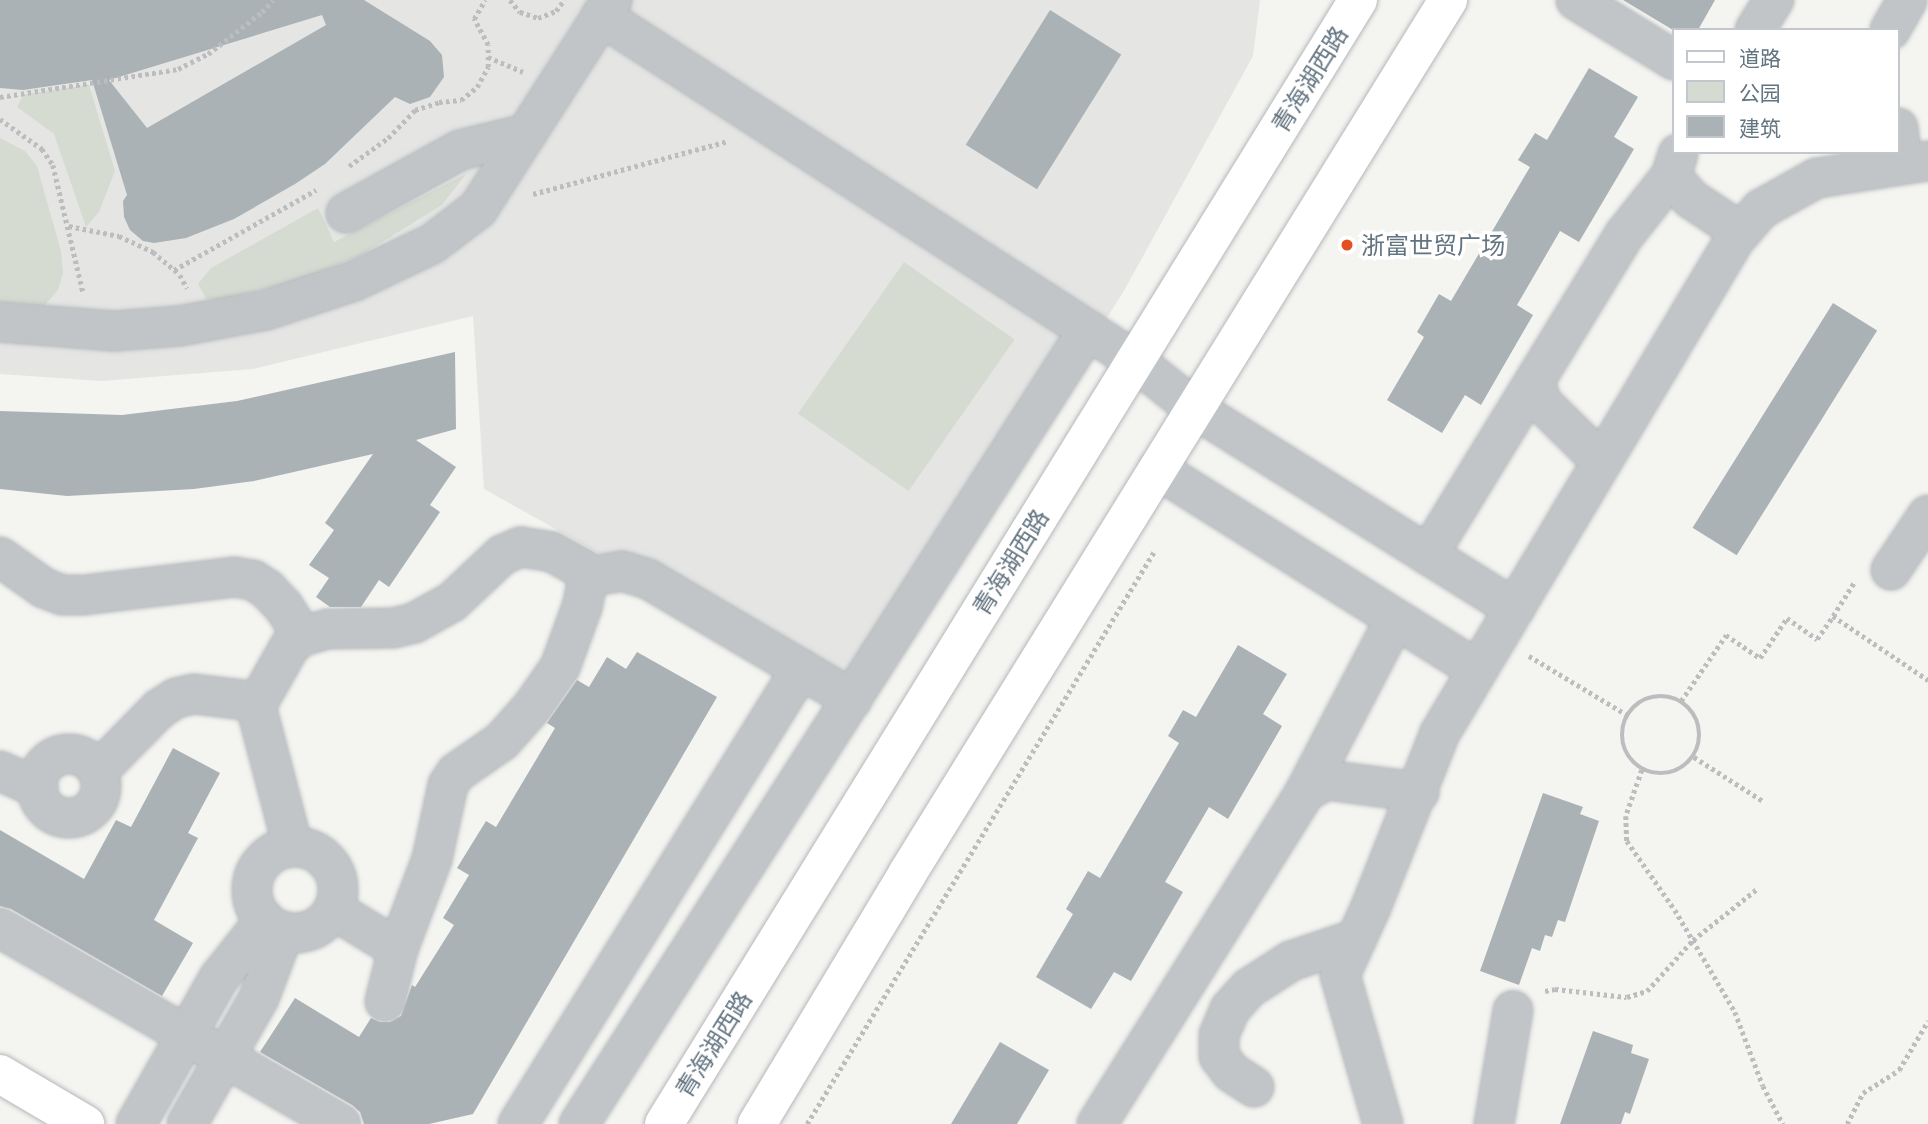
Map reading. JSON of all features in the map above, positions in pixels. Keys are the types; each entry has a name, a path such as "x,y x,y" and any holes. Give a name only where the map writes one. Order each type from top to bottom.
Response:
{"main road":[{"name":"青海湖西路","path":"664,1124 1358,0"},
{"path":"757,1124 906,874 1448,0"},
{"path":"0,1074 85,1124"}],"street":[{"path":"1576,0 1672,59"},
{"path":"1756,28 1774,0"},
{"path":"1891,28 1907,0"},
{"path":"0,322 114,331 203,321 267,310 354,281 432,244 478,209 607,8 776,128 1134,360 1195,410 1428,555 1506,622"},
{"path":"336,198 460,150 526,134"},
{"path":"1383,1124 1340,975 1419,792 1440,733 1741,232 1761,209 1817,178 1896,154"},
{"path":"1428,555 1625,234 1675,164 1691,199 1741,232"},
{"path":"579,1124 1088,330"},
{"path":"1535,382 1542,403 1602,462"},
{"path":"1157,469 1477,670"},
{"path":"1891,570 1928,515"},
{"path":"293,847 257,706 290,646 302,636 328,629 393,628 415,623 452,602 502,555 521,547 552,552 570,559 583,569 587,584 582,607 560,667 533,706 502,741 456,773 448,785 432,859 398,949 385,1001"},
{"path":"0,557 44,588 62,595 84,595 234,578 253,580 268,589 284,607 302,636"},
{"path":"586,577 622,571 648,579 852,699"},
{"path":"1099,1123 1305,792 1395,619"},
{"path":"517,1124 801,669"},
{"path":"0,771 38,788 40,772 46,764 64,754 83,757 98,771 159,709 176,698 204,695 244,700 257,706"},
{"path":"1305,792 1326,780 1419,792"},
{"path":"293,847 311,849 324,857 333,868 338,889 334,910 313,929 275,926 257,909 253,895 259,866 269,856 293,847"},
{"path":"334,910 398,949"},
{"path":"136,1124 219,978 275,926"},
{"path":"187,1124 259,998 275,926"},
{"path":"0,928 341,1124"},
{"path":"1254,1087 1231,1072 1219,1056 1219,1035 1230,1009 1249,988 1291,961 1356,939"},
{"path":"1494,1124 1513,1011"}],"path":[{"path":"0,97 178,69 208,54 262,12 273,0"},
{"path":"347,167 387,138 415,110 439,102 461,100 477,87 488,67 488,46 474,19 485,0"},
{"path":"510,0 520,12 538,18 556,11 564,0"},
{"path":"0,119 42,149 53,164 92,330"},
{"path":"478,209 776,128"},
{"path":"174,270 336,198"},
{"path":"69,226 119,236 153,252 174,270 195,300 203,321"},
{"path":"807,1124 1162,538"},
{"path":"1681,701 1726,635 1760,658 1787,618 1817,639 1833,616 1928,680"},
{"path":"1506,622 1627,715"},
{"path":"1670,696 1681,701 1692,710 1698,722 1700,735 1694,757 1681,769 1669,774 1642,770 1632,762 1621,740 1627,715 1645,699 1670,696"},
{"path":"1694,757 1763,801"},
{"path":"1642,770 1626,816 1627,841 1693,940 1735,1012 1763,1086 1783,1124"},
{"path":"1513,1011 1527,994 1555,989 1627,997 1647,991 1693,940 1757,889"},
{"path":"1847,1124 1863,1093 1899,1070 1928,1021"}],"shaded area":[{"path":"0,0 1260,0 1253,56 1125,289 866,702 484,489 473,316 253,369 101,381 0,374"}],"green space":[{"path":"89,85 115,171 99,212 86,227 54,134 17,107 24,94"},
{"path":"0,138 25,151 37,166 61,251 63,274 58,290 44,306 0,302"},
{"path":"466,174 442,205 361,255 300,280 224,299 206,299 198,284 211,268 318,208 334,242"},
{"path":"904,262 1015,339 908,491 798,414"}],"building":[{"path":"0,0 364,0 430,41 442,55 444,77 430,97 410,104 395,97 325,164 234,219 186,238 154,243 143,241 130,230 124,217 123,201 127,195 92,80 23,90 0,88","holes":["322,15 326,25 147,128 109,80"]},
{"path":"1623,0 1715,0 1699,28 1672,29"},
{"path":"1050,10 1121,55 1037,189 966,145"},
{"path":"1589,68 1638,97 1614,137 1634,149 1579,242 1560,231 1517,305 1533,315 1481,405 1465,395 1442,433 1387,400 1424,337 1417,332 1439,294 1451,301 1530,167 1518,160 1535,133 1547,140"},
{"path":"1833,303 1877,331 1737,555 1693,528"},
{"path":"455,352 456,429 416,440 456,467 430,505 440,512 389,587 379,580 361,607 330,607 316,597 329,578 309,565 334,530 325,523 373,454 254,481 194,489 67,496 0,489 0,411 122,415 237,401"},
{"path":"1238,645 1287,674 1263,714 1282,726 1228,819 1209,807 1165,882 1183,892 1131,981 1114,972 1091,1009 1036,977 1073,914 1066,909 1088,871 1100,878 1179,743 1168,736 1183,710 1196,717"},
{"path":"637,652 717,697 473,1114 429,1124 364,1124 360,1112 352,1105 260,1052 295,998 359,1037 371,1018 390,1022 401,1016 412,985 415,987 454,925 443,918 469,875 457,868 486,821 496,827 555,728 547,723 577,680 589,687 607,657 626,669"},
{"path":"173,748 220,773 188,833 198,838 154,920 193,943 162,996 11,909 0,906 0,830 84,879 116,820 131,827"},
{"path":"1543,793 1583,807 1580,814 1599,821 1565,922 1558,920 1552,937 1545,935 1540,951 1532,948 1519,985 1480,971"},
{"path":"1593,1031 1633,1045 1631,1053 1649,1059 1630,1114 1625,1112 1621,1124 1560,1124"},
{"path":"1000,1042 1049,1070 1017,1124 951,1124"}],"place":[{"name":"浙富世贸广场","path":"1347,245"}]}
